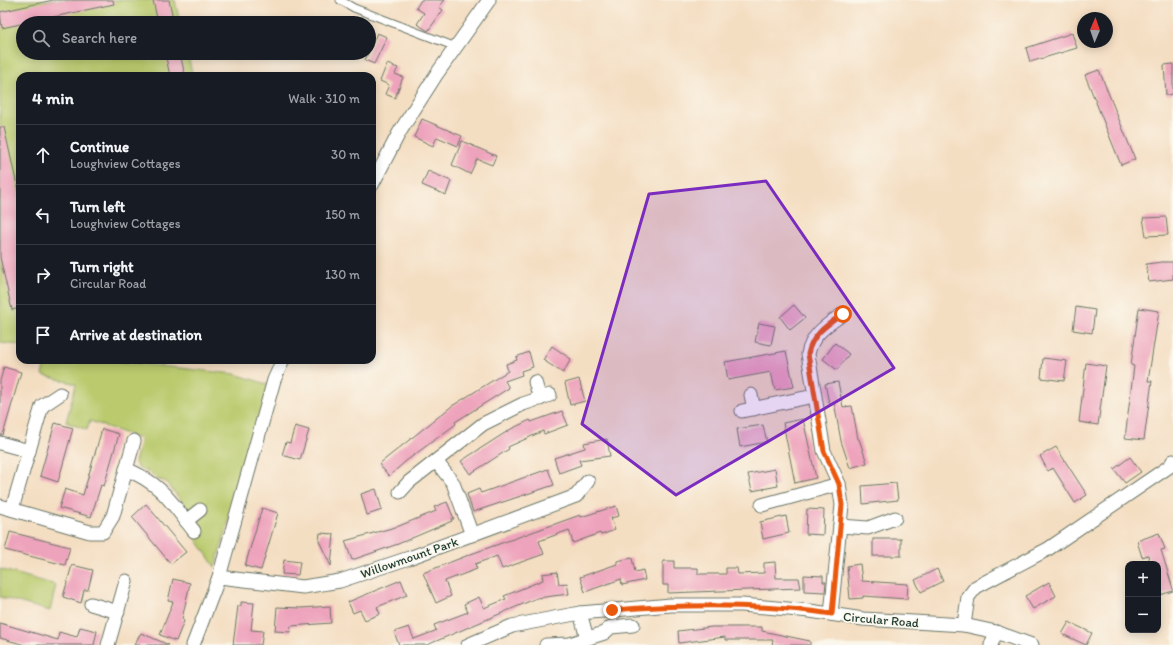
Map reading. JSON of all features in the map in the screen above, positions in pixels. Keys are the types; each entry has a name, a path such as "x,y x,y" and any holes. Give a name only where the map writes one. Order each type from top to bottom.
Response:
{"street":[{"path":"376,177 399,133 489,0"},
{"path":"832,614 842,505 839,484 824,451 808,364 810,345 815,336 823,328 843,314"},
{"path":"193,645 219,578 274,380 281,364"},
{"path":"400,492 409,482 483,424 523,404 545,397 535,382"},
{"path":"60,394 42,406 29,451 6,507 90,532 102,532 113,516 134,441"},
{"path":"751,395 748,410 814,396"},
{"path":"0,443 29,451"},
{"path":"436,461 453,483 472,535"},
{"path":"964,625 968,597 976,587 1048,549 1170,466 1173,461"},
{"path":"126,469 142,476 162,490 190,526 200,510"},
{"name":"Willowmount Park","path":"219,578 302,587 340,581 409,558 576,496 588,482"},
{"path":"762,504 839,484"},
{"path":"840,526 868,528 895,518"},
{"path":"108,645 126,581"},
{"path":"91,604 118,612"},
{"name":"Circular Road","path":"468,645 512,626 580,613 671,605 742,605 832,614 862,619 964,625 996,632 1032,645"},
{"path":"580,613 587,638"},
{"path":"546,645 570,644 604,633 611,627 633,625"},
{"path":"991,645 996,632"}],"lane":[{"path":"340,0 354,8 375,16"},
{"path":"376,16 456,47"}],"highlighted area":[{"path":"766,181 894,368 676,495 582,424 649,194"}],"green space":[{"path":"0,0 175,0 178,16 16,16 16,60 189,60 192,72 16,72 16,345 0,343"},
{"path":"45,364 143,364 235,374 270,385 215,567 196,539 200,533 194,523 209,511 202,503 193,510 186,511 184,504 165,481 159,480 150,473 137,467 135,462 141,439 90,421 87,430 66,422 76,384 42,375"},
{"path":"0,569 56,585 50,611 0,597"}],"building":[{"path":"53,0 113,0 114,4 58,16 16,16 16,25 2,28 0,12"},
{"path":"153,0 169,0 172,16 156,16"},
{"path":"421,0 445,0 439,7 443,10 428,31 417,24 424,13 416,8"},
{"path":"377,33 387,37 376,60"},
{"path":"1072,33 1077,48 1030,62 1026,48"},
{"path":"167,60 182,60 184,72 169,72"},
{"path":"365,60 376,60 374,64"},
{"path":"387,64 398,68 395,74 403,77 395,98 385,94 389,85 380,81"},
{"path":"1173,64 1173,94 1166,95 1164,65"},
{"path":"1099,70 1135,159 1121,165 1085,75"},
{"path":"422,119 462,136 458,146 437,137 433,146 414,137"},
{"path":"0,127 4,127 16,181 16,309 12,310 0,257"},
{"path":"462,141 496,156 492,165 477,159 470,174 452,165"},
{"path":"428,171 451,181 446,195 422,185"},
{"path":"1166,217 1168,235 1146,236 1143,218"},
{"path":"1173,262 1173,279 1149,282 1146,264"},
{"path":"794,305 805,318 790,330 780,317"},
{"path":"1076,307 1095,310 1092,333 1073,330"},
{"path":"1139,308 1159,311 1148,381 1152,381 1144,440 1125,438 1134,366 1131,365"},
{"path":"759,323 775,326 771,345 755,342"},
{"path":"835,343 849,354 837,370 823,359"},
{"path":"552,346 571,359 563,373 543,360"},
{"path":"786,351 794,387 775,390 771,372 728,380 725,362"},
{"path":"529,352 533,367 521,371 522,375 505,381 509,388 455,422 456,424 406,461 389,476 379,464 452,406 508,371 506,364 517,360 516,357"},
{"path":"1043,358 1067,361 1064,381 1041,378"},
{"path":"1086,363 1106,366 1098,425 1079,422"},
{"path":"4,367 21,372 3,435 0,435 0,381"},
{"path":"579,379 585,401 570,405 565,383"},
{"path":"838,382 843,407 852,406 858,439 867,463 850,468 841,441 834,402 829,403 825,384"},
{"path":"562,411 568,425 544,434 543,431 508,447 509,449 470,474 461,461 511,429 530,420 531,422"},
{"path":"803,419 816,478 795,483 783,423"},
{"path":"55,423 73,428 58,482 40,476"},
{"path":"763,425 767,442 740,447 737,429"},
{"path":"295,426 309,430 300,460 282,455 286,442 290,443"},
{"path":"102,429 119,434 104,486 101,485 91,517 59,508 65,489 83,495"},
{"path":"607,439 610,456 579,460 581,465 559,473 554,458 585,448 584,443"},
{"path":"1056,447 1087,495 1075,503 1053,468 1048,471 1040,456"},
{"path":"1130,457 1141,472 1125,483 1114,469"},
{"path":"548,469 554,485 473,512 467,494 479,489 481,493"},
{"path":"775,469 778,486 752,491 748,474"},
{"path":"896,483 898,500 863,504 862,486"},
{"path":"376,489 382,510 367,515 361,494"},
{"path":"447,502 454,519 451,519 452,521 398,544 352,560 345,541 399,526 436,511 434,507"},
{"path":"146,504 186,552 171,564 132,517"},
{"path":"616,506 619,516 611,518 615,530 601,535 600,533 573,543 569,530 539,541 544,554 502,569 497,556 475,564 477,569 445,581 451,596 436,603 423,573 580,515 581,517"},
{"path":"262,508 278,513 261,570 245,566"},
{"path":"807,509 824,510 823,535 806,534"},
{"path":"786,516 789,533 763,539 760,522"},
{"path":"10,532 70,547 65,565 5,550"},
{"path":"320,533 334,534 331,566 319,541"},
{"path":"1159,533 1165,549 1161,550 1173,591 1161,595 1161,561 1149,561 1148,555 1142,557 1137,541"},
{"path":"873,539 901,539 901,556 873,556"},
{"path":"632,558 635,572 643,570 645,580 622,585 621,579 585,592 580,577 617,564 617,561"},
{"path":"284,560 300,562 298,575 282,574"},
{"path":"663,561 674,561 674,568 698,568 698,574 726,574 726,568 737,568 738,574 764,573 764,563 775,562 776,578 799,578 801,588 668,593 668,585 663,585"},
{"path":"860,564 862,581 908,584 907,599 863,596 863,598 850,599 847,566"},
{"path":"72,565 93,570 88,590 84,590 81,603 63,597"},
{"path":"937,569 943,581 921,592 915,580"},
{"path":"557,572 559,584 567,583 569,594 537,598 427,645 399,645 394,632 409,627 414,639 435,631 434,625 468,612 464,604 479,597 484,608 506,599 504,596 543,580 542,574"},
{"path":"804,575 823,576 823,582 826,582 825,592 804,591"},
{"path":"173,579 190,583 182,619 184,621 176,641 160,635 173,602 168,601"},
{"path":"401,580 407,595 377,607 380,614 365,620 360,610 353,613 348,602"},
{"path":"1049,582 1056,596 1033,609 1025,596"},
{"path":"241,602 254,603 251,630 263,631 261,645 233,645 238,606 241,606"},
{"path":"330,606 331,623 291,626 290,632 275,631 277,607 301,608"},
{"path":"1069,622 1092,633 1086,645 1062,634"},
{"path":"0,623 58,640 59,632 77,637 80,627 97,631 94,645 25,645 0,638"},
{"path":"712,627 762,627 762,631 810,641 810,645 772,645 773,640 725,640 725,637 679,643 678,631"},
{"path":"141,633 169,645 134,645"}],"route":[{"path":"612,610 671,605 742,605 832,614 842,505 839,484 824,451 808,364 808,354 810,345 815,336 823,328 843,314"}]}
